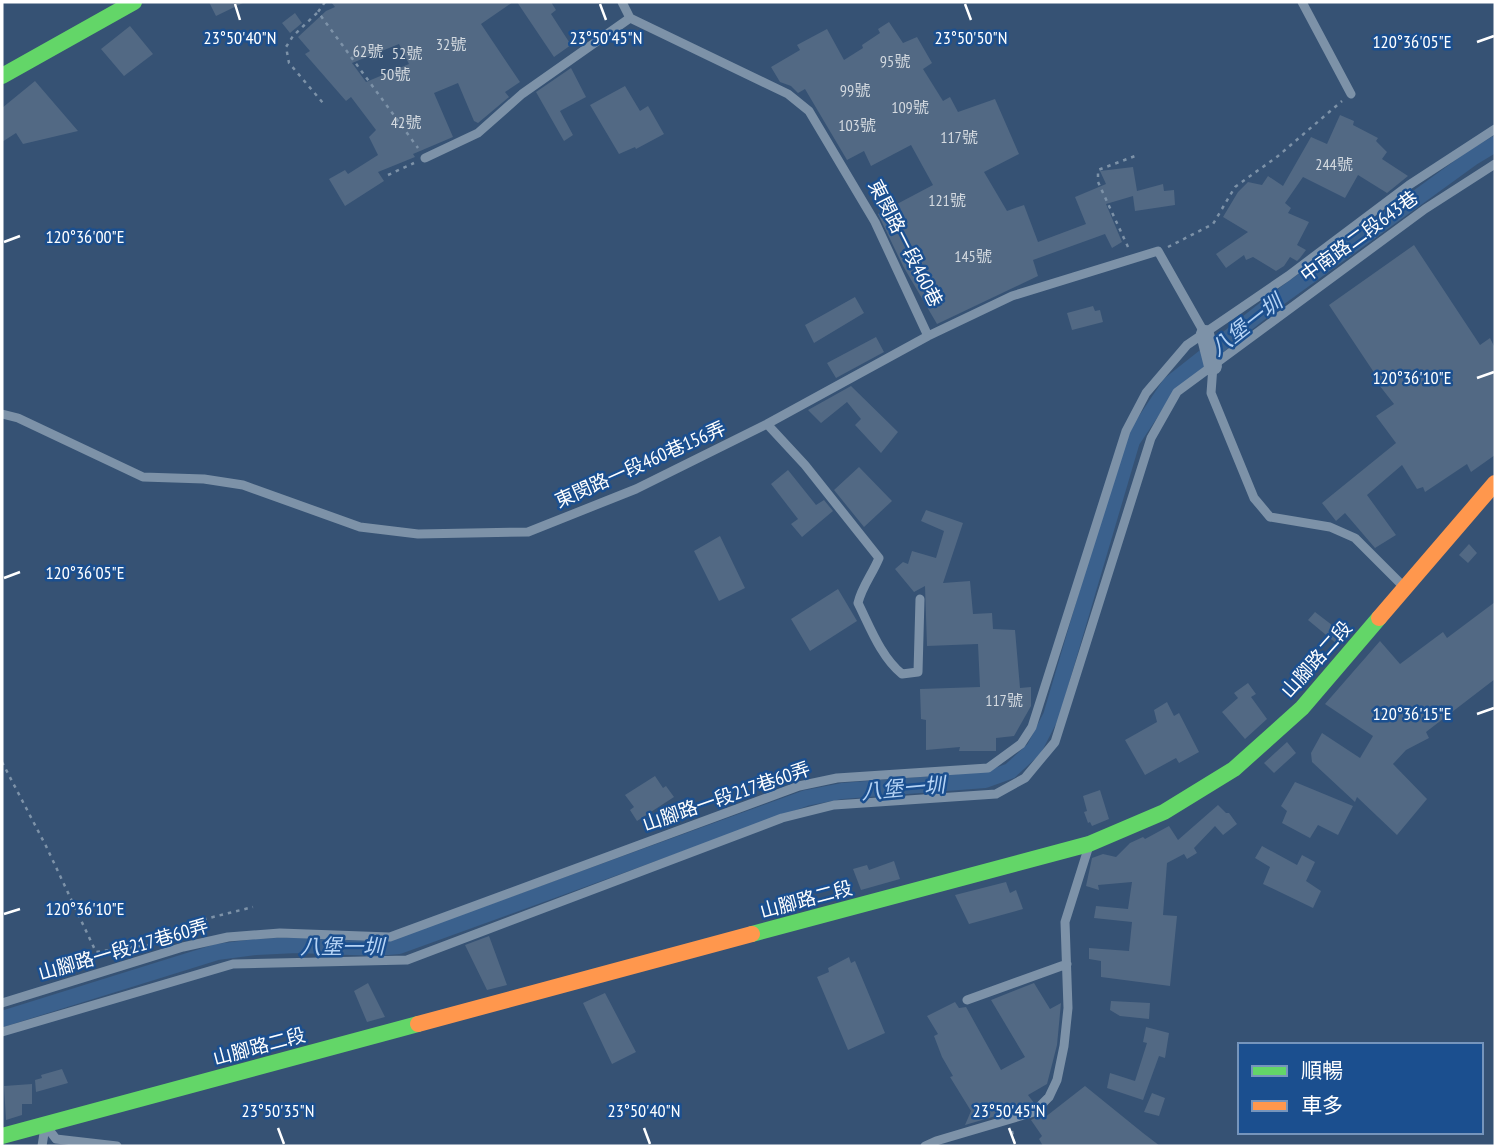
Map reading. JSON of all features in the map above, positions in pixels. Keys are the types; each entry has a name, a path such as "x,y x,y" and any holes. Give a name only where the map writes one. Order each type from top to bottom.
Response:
{"main road":[{"path":"2,76 134,2"},
{"name":"山腳路二段","path":"2,1136 1089,844 1164,812 1234,769 1302,708 1495,483"}],"street":[{"path":"1205,334 1213,366"}],"lane":[{"path":"425,158 478,133 522,94 630,18 622,2"},
{"path":"1302,2 1350,94"},
{"name":"東閔路一段460巷","path":"630,18 789,94 809,111 875,222 928,336 1012,296 1158,251"},
{"name":"山腳路一段217巷60弄","path":"2,1003 160,954 228,937 280,933 390,937 799,786 837,778 988,768 1021,744 1032,727 1131,422 1146,393 1187,345 1288,276 1409,185 1495,129"},
{"name":"中南路二段643巷","path":"2,1032 233,964 407,960 782,818 834,805 996,794 1025,778 1055,742 1151,438 1177,392 1425,209 1495,164"},
{"path":"1158,251 1205,334"},
{"name":"東閔路一段460巷156弄","path":"2,414 18,418 143,477 204,479 243,485 360,527 418,534 528,532 636,489 767,424 928,336"},
{"path":"1213,366 1211,393 1254,498 1269,517 1330,527 1355,538 1406,589"},
{"path":"767,424 805,465 879,558 861,587 858,603 884,654 902,674 918,671 920,599"},
{"path":"925,1146 1034,1112 1049,1097 1057,1080 1068,1008 1065,922 1089,844"},
{"path":"967,1000 1067,964"},
{"path":"42,1146 46,1125"},
{"path":"46,1125 56,1139 117,1146"}],"path":[{"path":"323,103 289,63 285,47 326,2"},
{"path":"318,12 425,158 388,175"},
{"path":"1158,251 1213,224 1235,187 1278,156 1350,94"},
{"path":"1134,260 1098,182 1098,170 1135,156"},
{"path":"2,762 46,846 96,952 148,944 160,954"},
{"path":"179,937 205,919 253,907"},
{"path":"1010,1121 1015,1146"}],"building":[{"path":"209,2 245,2 216,16"},
{"path":"331,2 513,2 481,24 520,82 505,92 509,97 478,123 474,121 458,83 434,93 453,137 378,172 384,181 345,206 329,179 345,170 348,174 378,155 369,137 376,130 351,97 346,101 305,54 310,51 298,37 326,11 335,7","holes":["399,44 409,64 366,82 352,63"]},
{"path":"517,2 551,2 556,10 551,14 571,45 554,57"},
{"path":"295,13 302,23 290,33 282,23"},
{"path":"889,22 903,43 917,37 932,63 923,69 943,101 950,97 958,112 995,99 1019,154 984,172 1007,211 1024,205 1038,242 1086,224 1075,197 1106,184 1100,171 1133,167 1137,191 1163,184 1164,191 1174,190 1175,205 1135,211 1133,196 1106,204 1122,242 1112,248 1105,234 1033,260 1038,276 937,324 903,266 878,214 933,185 911,145 871,166 864,151 847,160 805,89 798,93 791,86 780,82 771,67 800,50 797,45 827,29 844,60 863,48 862,45 880,33 878,29"},
{"path":"130,26 153,54 124,76 101,49"},
{"path":"571,68 586,97 560,111 573,135 564,141 536,92"},
{"path":"35,81 78,131 23,144 16,133 2,142 2,108"},
{"path":"625,86 640,111 648,106 664,134 636,149 635,147 619,154 590,105"},
{"path":"1340,115 1354,121 1353,125 1378,138 1376,141 1387,152 1382,159 1408,176 1387,193 1358,175 1345,198 1303,177 1285,203 1291,208 1288,213 1309,222 1297,245 1306,250 1300,258 1297,261 1290,257 1284,266 1276,271 1253,257 1246,260 1244,255 1226,268 1216,254 1248,232 1223,217 1238,192 1248,182 1262,185 1268,176 1283,186 1311,137 1327,144"},
{"path":"1414,245 1480,345 1490,338 1495,348 1495,455 1471,472 1467,464 1425,492 1423,487 1417,489 1402,465 1367,495 1396,535 1375,548 1345,513 1336,521 1322,503 1396,443 1376,416 1394,404 1372,376 1375,374 1329,305"},
{"path":"855,297 864,313 814,343 805,325"},
{"path":"1093,306 1095,311 1100,310 1103,322 1072,330 1067,313"},
{"path":"876,337 884,352 836,378 827,363"},
{"path":"851,386 898,432 881,453 855,425 861,419 847,402 821,423 808,410"},
{"path":"859,467 892,501 864,527 834,490"},
{"path":"788,470 816,505 824,500 833,511 802,537 791,524 798,519 771,484"},
{"path":"926,510 963,523 943,583 970,581 973,614 992,613 993,629 1015,630 1020,688 1031,687 1031,706 1014,736 996,738 996,751 959,751 960,747 926,750 926,720 921,719 920,689 980,687 978,644 927,646 925,586 914,592 895,569 903,562 908,564 912,551 936,558 944,531 921,521"},
{"path":"720,536 745,588 719,601 694,551"},
{"path":"1469,544 1477,553 1468,563 1459,555"},
{"path":"838,589 857,621 810,651 791,619"},
{"path":"1495,602 1495,679 1426,732 1429,738 1406,750 1393,764 1427,799 1397,835 1357,797 1355,802 1312,762 1311,753 1322,733 1360,758 1373,736 1325,704 1380,641 1400,664 1443,632 1447,638"},
{"path":"1315,612 1345,635 1337,644 1308,620"},
{"path":"1248,683 1256,694 1251,697 1267,719 1245,739 1222,712 1238,698 1234,693"},
{"path":"1167,702 1174,716 1179,713 1199,752 1179,763 1176,758 1145,775 1125,740 1157,722 1154,710"},
{"path":"1287,742 1296,753 1274,773 1264,763"},
{"path":"655,776 663,788 666,786 674,797 637,821 630,810 634,807 625,795"},
{"path":"1295,782 1353,806 1338,835 1318,825 1310,838 1282,823 1287,811 1281,806"},
{"path":"1100,790 1109,819 1092,826 1084,812 1087,811 1083,796"},
{"path":"1218,805 1229,813 1237,824 1223,835 1215,826 1194,848 1197,853 1187,859 1184,854 1167,863 1163,915 1177,916 1170,986 1101,977 1101,961 1089,959 1089,948 1129,951 1132,922 1094,918 1096,906 1128,909 1132,882 1098,885 1099,890 1086,886 1092,858 1103,854 1116,857 1130,843 1143,837 1145,839 1169,826 1178,840"},
{"path":"1262,846 1297,865 1302,855 1315,862 1306,881 1321,891 1313,908 1263,884 1270,867 1255,858"},
{"path":"894,861 900,879 861,890 853,869 867,865 869,870"},
{"path":"1006,882 1010,893 1016,890 1023,909 969,924 955,895"},
{"path":"489,936 507,985 487,990 465,945"},
{"path":"849,957 851,963 855,961 885,1033 848,1050 817,977 829,972 828,968"},
{"path":"368,983 385,1017 367,1022 354,991"},
{"path":"1034,983 1050,1009 1061,1003 1057,1045 1047,1084 1028,1095 1034,1103 1030,1106 965,1125 971,1111 950,1077 953,1076 934,1036 938,1034 927,1016 955,1002 959,1008 966,1007 1001,1070 1025,1057 991,1000"},
{"path":"605,993 636,1052 612,1064 583,1003"},
{"path":"1111,1001 1150,1003 1149,1019 1120,1016 1110,1010"},
{"path":"1146,1027 1169,1033 1165,1058 1159,1056 1143,1100 1107,1088 1110,1073 1135,1081 1147,1043 1143,1042"},
{"path":"62,1069 68,1083 36,1092 35,1080 42,1078 41,1075"},
{"path":"32,1084 32,1104 22,1104 22,1115 6,1120 4,1086"},
{"path":"1085,1086 1160,1146 1043,1146 1039,1139 1042,1136 1031,1120 1041,1115 1044,1118"},
{"path":"1152,1093 1165,1098 1159,1116 1144,1112"}],"waterway":[{"name":"八堡一圳","path":"2,1019 217,952 297,945 377,948 399,946 806,798 842,791 985,780 1010,771 1034,749 1051,716 1132,441 1170,384 1279,298 1495,144"}],"traffic: fast":[{"path":"2,76 134,2"},
{"path":"752,934 1089,844 1164,812 1234,769 1302,708 1379,618"},
{"path":"2,1136 418,1024"}],"traffic: slow":[{"path":"1379,618 1495,483"},
{"path":"418,1024 752,934"}]}
